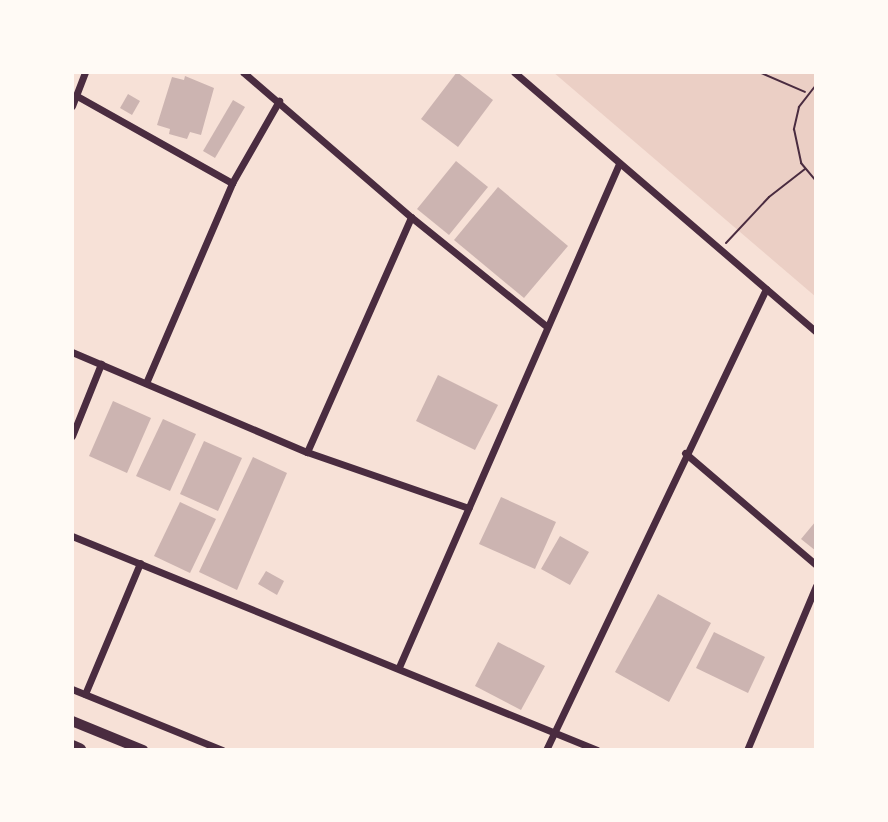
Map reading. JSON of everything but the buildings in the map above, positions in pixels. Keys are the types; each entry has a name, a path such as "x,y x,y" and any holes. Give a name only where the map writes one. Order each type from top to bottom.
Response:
{"highway":[{"path":"72,747 79,750"}],"main road":[{"path":"72,721 143,750"}],"street":[{"path":"72,106 85,72"},
{"path":"514,72 816,332"},
{"path":"249,74 411,217 546,326"},
{"path":"77,96 232,183"},
{"path":"146,383 232,183 279,101"},
{"path":"399,667 619,164"},
{"path":"307,452 411,217"},
{"path":"546,750 685,453 766,289"},
{"path":"72,352 307,452 469,508"},
{"path":"72,436 101,364"},
{"path":"685,453 816,565"},
{"path":"72,536 597,750"},
{"path":"85,694 140,563"},
{"path":"747,750 816,586"},
{"path":"72,689 222,750"}],"path":[{"path":"759,72 807,93"},
{"path":"816,85 807,93 794,129 797,152 805,169 816,181"},
{"path":"720,250 769,197 805,169"}],"shaded area":[{"path":"553,72 816,72 816,297"}]}
